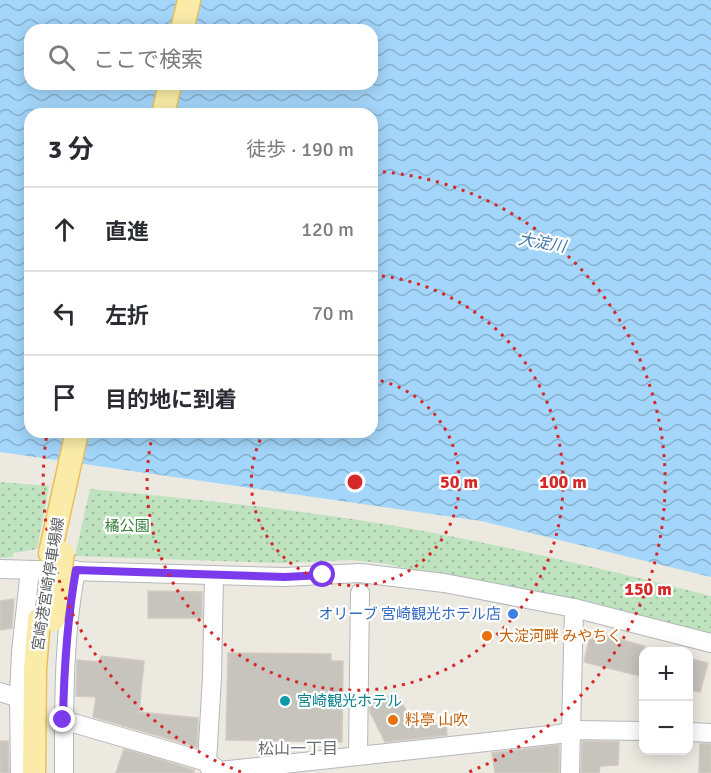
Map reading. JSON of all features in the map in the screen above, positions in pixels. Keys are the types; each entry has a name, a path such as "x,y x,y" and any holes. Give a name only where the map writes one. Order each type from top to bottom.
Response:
{"main road":[{"path":"169,24 175,0"},
{"path":"183,24 189,0"},
{"path":"150,108 155,90"},
{"path":"164,108 169,90"},
{"name":"宮崎港宮崎停車場線","path":"48,773 39,619 50,553 76,438"},
{"name":"宮崎港宮崎停車場線","path":"34,773 41,670 59,573 89,438"}],"street":[{"path":"0,569 285,577 360,573 444,583 574,608 711,643"},
{"path":"20,773 21,652 30,570"},
{"path":"64,773 64,667 70,599 76,570"},
{"path":"209,768 214,574"},
{"path":"358,755 360,593"},
{"path":"570,773 574,608"},
{"path":"0,692 19,698"},
{"path":"63,720 220,771 560,734 572,730 639,731"},
{"path":"693,732 711,733"}],"green space":[{"path":"0,482 49,486 37,549 13,553 13,557 0,558"},
{"name":"橘公園","path":"90,489 282,509 396,526 515,549 633,576 711,596 711,637 387,564 353,560 279,563 75,556"}],"water":[{"name":"大淀川","path":"0,0 711,0 711,577 481,521 0,452"}],"building":[{"path":"148,591 202,592 202,618 148,618"},
{"path":"14,599 12,628 0,630 0,601"},
{"path":"591,631 644,646 639,647 639,676 584,662"},
{"name":"宮崎観光ホテル","path":"228,653 331,654 331,661 343,661 342,742 226,740"},
{"path":"101,656 144,661 139,712 198,718 197,747 93,717 96,697 76,696 77,660 100,662"},
{"path":"693,659 708,663 700,692 693,690"},
{"name":"料亭 山吹","path":"385,696 397,696 416,726 446,724 447,735 385,742 370,712 370,703"},
{"path":"0,741 8,741 9,773 0,773"},
{"path":"582,741 619,742 618,765 600,766 599,773 581,773"},
{"path":"700,744 711,744 711,773 699,773"},
{"path":"559,745 559,773 495,773 492,753"},
{"path":"124,749 194,770 194,773 116,773"}],"place":[{"name":"オリーブ 宮崎観光ホテル店","path":"513,614"},
{"name":"大淀河畔 みやちく","path":"487,636"},
{"name":"宮崎観光ホテル","path":"285,701"},
{"name":"料亭 山吹","path":"393,720"}],"district":[{"name":"松山一丁目","path":"298,749"}],"route":[{"path":"63,720 64,667 70,599 76,570 285,577 323,575"}]}
